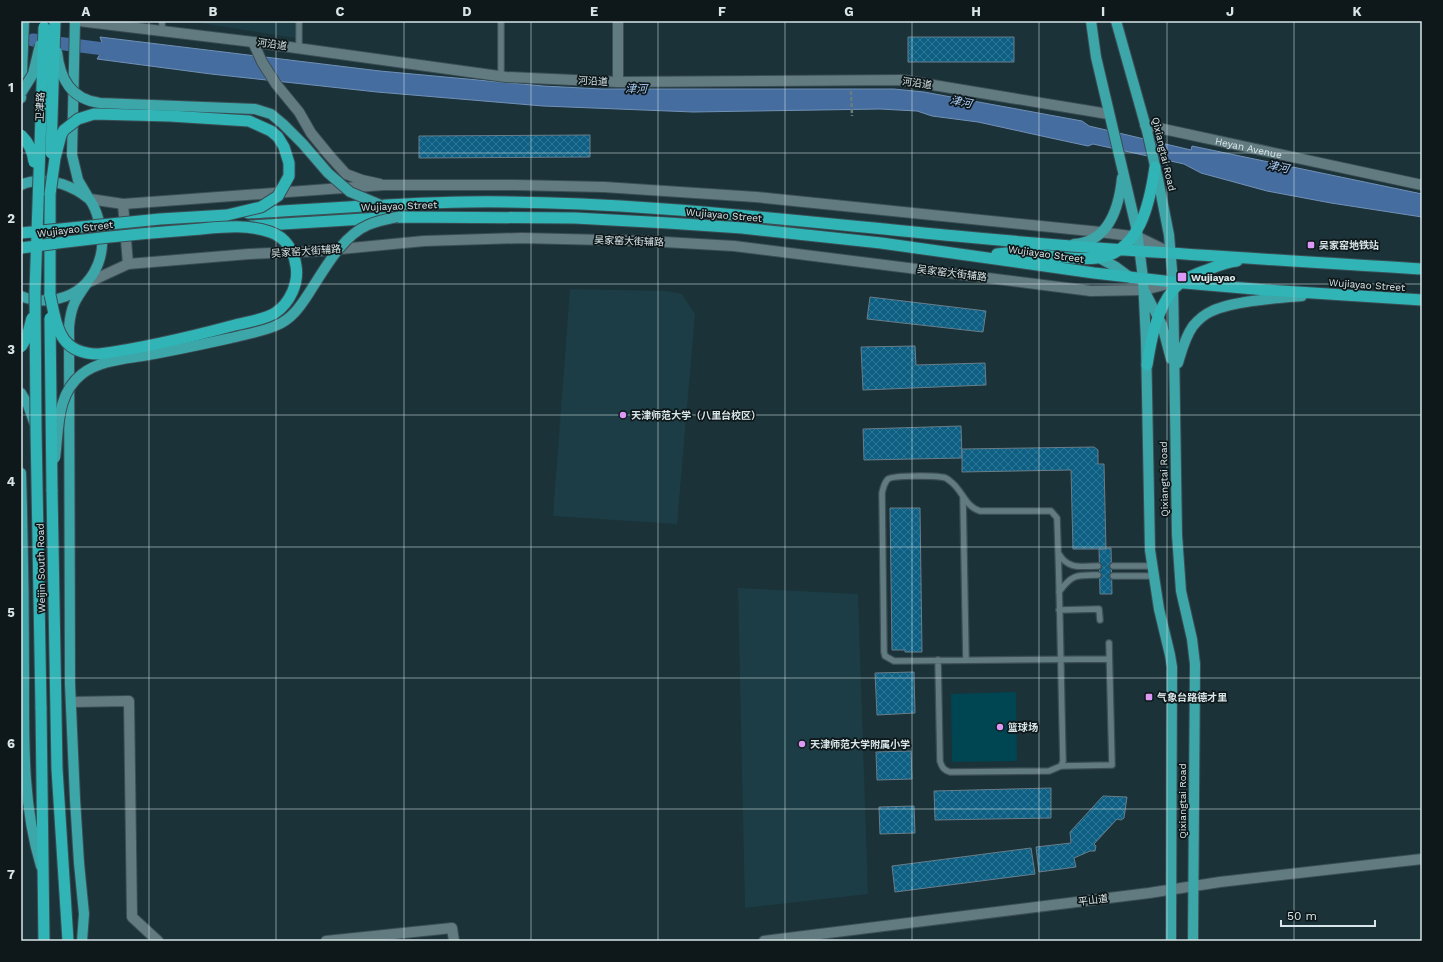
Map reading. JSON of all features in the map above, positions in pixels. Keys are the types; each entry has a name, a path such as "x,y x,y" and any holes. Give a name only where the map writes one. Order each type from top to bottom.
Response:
{"highway":[{"name":"卫津路","path":"37,198 44,24"},
{"name":"卫津路","path":"50,194 55,26"},
{"path":"50,194 55,158 61,135 69,125 86,116 94,114 170,116 249,121 271,131 278,137 288,157 289,176 278,196 261,208 227,214"},
{"path":"21,135 28,142 32,150 37,198"},
{"path":"976,256 1020,253 1074,258 1099,258 1121,250 1136,235 1149,198 1156,167"},
{"name":"Weijin South Road","path":"50,194 55,708 57,770 68,941"},
{"name":"Weijin South Road","path":"37,198 35,292 36,429 44,831 44,940"},
{"name":"Wujiayao Street","path":"21,233 227,214 381,205 467,202 643,207 729,214 882,230 1121,250 1422,269"},
{"name":"Wujiayao Street","path":"21,248 156,233 397,217 567,218 742,228 881,243 1094,273 1129,276 1176,285 1422,300"},
{"path":"50,295 57,328 60,334 72,348 78,352 88,354 110,352 177,339 265,317 275,312 285,304 296,285 297,274 294,256 287,243 278,235 256,229 237,227"},
{"path":"1147,365 1151,341 1158,318 1176,285 1220,264 1253,258"},
{"path":"21,347 27,337 32,318 35,292"}],"main road":[{"path":"21,98 24,21"},
{"path":"75,21 72,154 78,180 90,199 103,233 102,253 96,270 74,302 70,313 69,327 71,702 74,799 84,914 82,941"},
{"path":"1091,21 1096,57 1108,114"},
{"name":"Qixiangtai Road","path":"1116,21 1156,167 1169,235 1176,285 1175,374 1177,535 1181,591 1192,639 1195,664 1193,941"},
{"path":"21,93 30,80 34,70 44,24"},
{"path":"55,26 58,60 61,72 68,85 79,96 86,100 100,102 255,109 271,114 292,132 328,173 350,192 381,205"},
{"name":"Qixiangtai Road","path":"1108,114 1112,124 1140,251 1144,290 1147,365 1150,550 1159,609 1172,667 1171,941"},
{"path":"1053,244 1076,244 1086,242 1094,238 1107,225 1116,210 1120,192 1122,170"},
{"path":"21,185 29,182 49,180 69,186 90,199"},
{"path":"52,490 62,402 68,390 80,375 101,364 208,343 275,326 288,320 298,310 333,257 350,237 368,225 397,217"},
{"path":"1053,244 1079,249 1099,258 1129,276 1144,290 1158,318 1175,374"},
{"path":"21,296 41,301 57,299 72,293 87,283"},
{"path":"1175,374 1187,337 1197,322 1211,311 1222,307 1246,303 1318,294"},
{"path":"21,394 30,410 36,429"},
{"path":"21,473 24,574 24,752 28,807 34,844 43,869"}],"street":[{"name":"河沿道","path":"79,21 162,26 254,42 501,76 618,82 903,80 1108,114"},
{"path":"618,21 618,82"},
{"path":"254,42 262,62 276,84 299,112 311,133 324,150 346,174 362,180 384,185"},
{"name":"Heyan Avenue","path":"1146,128 1422,185"},
{"path":"90,199 123,204 384,185 604,187 756,197 1136,235 1171,253"},
{"path":"123,204 128,264"},
{"name":"吴家窑大街辅路","path":"87,283 128,264 249,254 320,251 424,241 520,238 647,241 734,246 1091,291 1144,290 1176,285"},
{"path":"71,702 129,701 132,917 158,941"},
{"name":"平山道","path":"764,941 1149,893 1193,886 1422,859"},
{"path":"326,941 452,928 454,941"}],"lane":[{"path":"299,21 299,48"},
{"path":"500,21 501,76"},
{"path":"1060,766 1062,761 1061,659 1057,518 1051,511 980,511 973,509 950,481 942,477 896,476 884,483 882,493 884,652 886,656 894,661 938,660 1061,659 1109,659"},
{"path":"963,497 966,660"},
{"path":"1058,552 1063,560 1068,564 1074,566 1098,566"},
{"path":"1113,566 1152,571"},
{"path":"1113,576 1152,571"},
{"path":"1059,592 1066,582 1079,575 1098,575"},
{"path":"1059,610 1099,609 1100,620"},
{"path":"938,660 940,761 945,771 1049,771 1060,766 1112,765 1109,643"}],"path":[{"path":"851,80 852,116"}],"shaded area":[{"path":"187,21 295,21 295,38"},
{"name":"天津师范大学（八里台校区）","path":"570,289 666,291 682,294 695,314 677,524 553,516"},
{"name":"天津师范大学附属小学","path":"738,588 858,594 868,894 745,908"},
{"path":"1016,692 1017,761 952,762 951,694"}],"water":[{"name":"津河","path":"100,37 380,71 543,86 602,89 894,89 924,92 1082,121 1089,126 1191,150 1192,146 1422,194 1422,217 1331,203 1267,191 1201,173 1184,164 1093,144 1088,146 978,122 932,116 917,111 880,109 693,112 543,106 377,92 211,74 97,59 103,48"}],"building":[{"path":"908,37 1014,37 1014,62 908,62"},
{"path":"590,135 590,157 419,158 419,136"},
{"path":"870,297 986,311 983,332 867,319"},
{"path":"915,346 916,365 985,363 986,385 863,390 861,347"},
{"path":"961,426 962,458 864,460 863,429"},
{"path":"1094,447 1098,450 1098,464 1104,464 1106,549 1073,549 1071,470 962,472 962,449"},
{"path":"890,508 920,508 922,652 892,650"},
{"path":"1111,548 1112,594 1100,594 1099,549"},
{"path":"914,672 915,713 877,715 875,673"},
{"path":"911,751 912,779 877,780 876,752"},
{"path":"1051,788 1051,818 935,820 934,791"},
{"path":"1103,796 1127,797 1124,818 1121,820 1117,819 1094,844 1096,846 1095,851 1090,851 1074,858 1076,867 1039,872 1036,847 1071,843 1070,832"},
{"path":"914,806 915,833 880,834 879,807"},
{"path":"1031,848 1035,874 895,892 892,866"}],"waterway":[{"path":"33,40 120,51"}],"place":[{"name":"吴家窑地铁站","path":"1311,245"},
{"name":"Wujiayao","path":"1182,277"},
{"name":"天津师范大学（八里台校区）","path":"623,415"},
{"name":"气象台路德才里","path":"1149,697"},
{"name":"篮球场","path":"1000,727"},
{"name":"天津师范大学附属小学","path":"802,744"}]}
